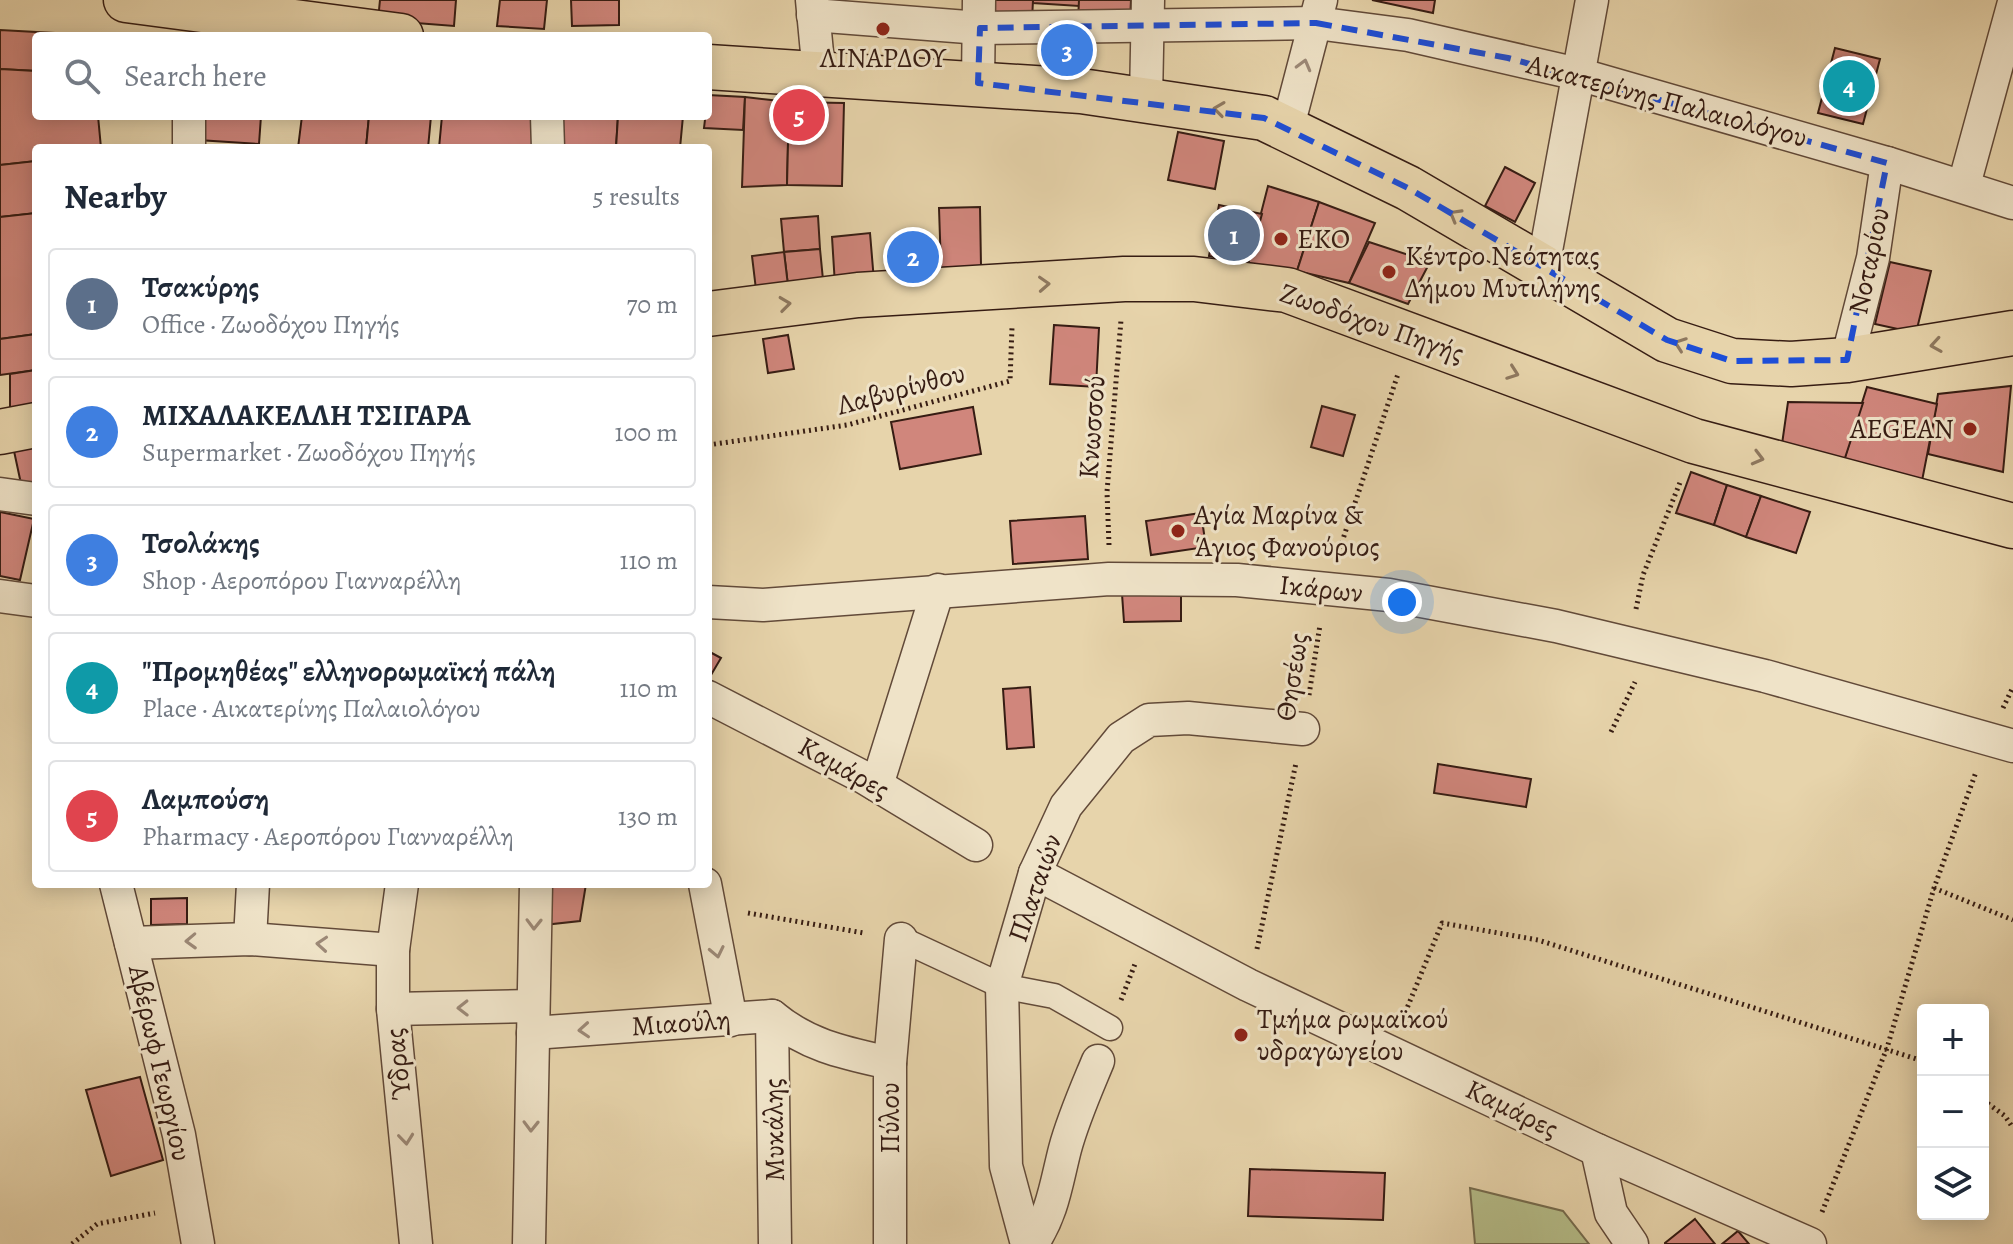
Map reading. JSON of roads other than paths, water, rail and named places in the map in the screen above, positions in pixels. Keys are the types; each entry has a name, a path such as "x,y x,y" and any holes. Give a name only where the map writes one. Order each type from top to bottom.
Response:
{"main road":[{"path":"126,0 190,22 291,11 383,32"},
{"path":"712,67 978,83 1146,99 1253,116 1408,188 1667,340 1703,353 1762,363 1847,360 2013,333"},
{"name":"Ζωοδόχου Πηγής","path":"712,313 858,295 1124,279 1194,279 1287,290 1694,441 2013,526"},
{"path":"0,432 32,426"}],"street":[{"path":"1543,267 1592,0"},
{"path":"1964,185 2013,6"},
{"path":"812,7 819,74"},
{"name":"Αικατερίνης Παλαιολόγου","path":"812,7 979,14 1318,12 1578,74 1964,185 2013,203"},
{"path":"1146,99 1147,12"},
{"path":"1287,130 1318,12"},
{"path":"978,83 979,14"},
{"path":"189,120 189,144"},
{"path":"547,120 548,144"},
{"name":"Νοταρίου","path":"1847,360 1873,258 1887,163"},
{"path":"0,494 32,498"},
{"name":"Ικάρων","path":"712,602 763,605 1109,579 1237,580 1389,595 1640,646 1765,676 2000,743"},
{"path":"877,785 938,590"},
{"path":"0,596 32,600"},
{"name":"Καμάρες","path":"712,700 877,785 976,845"},
{"name":"Πλαταιών","path":"1030,1244 1006,1166 1002,986 1035,873 1066,806 1121,738 1149,720 1188,718 1303,729"},
{"name":"Καμάρες","path":"1035,873 1248,985 1597,1150 1809,1244"},
{"name":"Αβέρωφ Γεωργίου","path":"117,888 179,1135 198,1244"},
{"path":"250,939 253,888"},
{"name":"Ύδρας","path":"401,888 393,950 393,1009 416,1244"},
{"path":"529,1244 536,888"},
{"path":"706,895 731,1020"},
{"path":"131,943 250,939 393,950"},
{"path":"890,1063 901,939 1002,986 1054,996 1110,1028"},
{"name":"Μιαούλη","path":"393,1009 533,1020 731,1020 772,1016 800,1038 820,1047"},
{"name":"Μυκάλης","path":"772,1016 775,1244"},
{"name":"Πύλου","path":"820,1047 890,1063 890,1244"},
{"name":"Πλαταιών","path":"1030,1244 1046,1224 1056,1197 1065,1149 1098,1061"},
{"path":"1597,1150 1611,1213 1632,1244"}],"place":[{"name":"ΛΙΝΑΡΔΟΥ","path":"883,29"},
{"name":"Τσολάκης","path":"1067,50"},
{"name":"\"Προμηθέας\" ελληνορωμαϊκή πάλη","path":"1849,86"},
{"name":"Λαμπούση","path":"799,115"},
{"name":"Τσακύρης","path":"1234,235"},
{"name":"EKO","path":"1281,239"},
{"name":"ΜΙΧΑΛΑΚΕΛΛΗ ΤΣΙΓΑΡΑ","path":"913,257"},
{"name":"Κέντρο Νεότητας Δήμου Μυτιλήνης","path":"1389,272"},
{"name":"AEGEAN","path":"1970,429"},
{"name":"Αγία Μαρίνα & Άγιος Φανούριος","path":"1178,531"},
{"name":"Τμήμα ρωμαϊκού υδραγωγείου","path":"1241,1035"}]}
